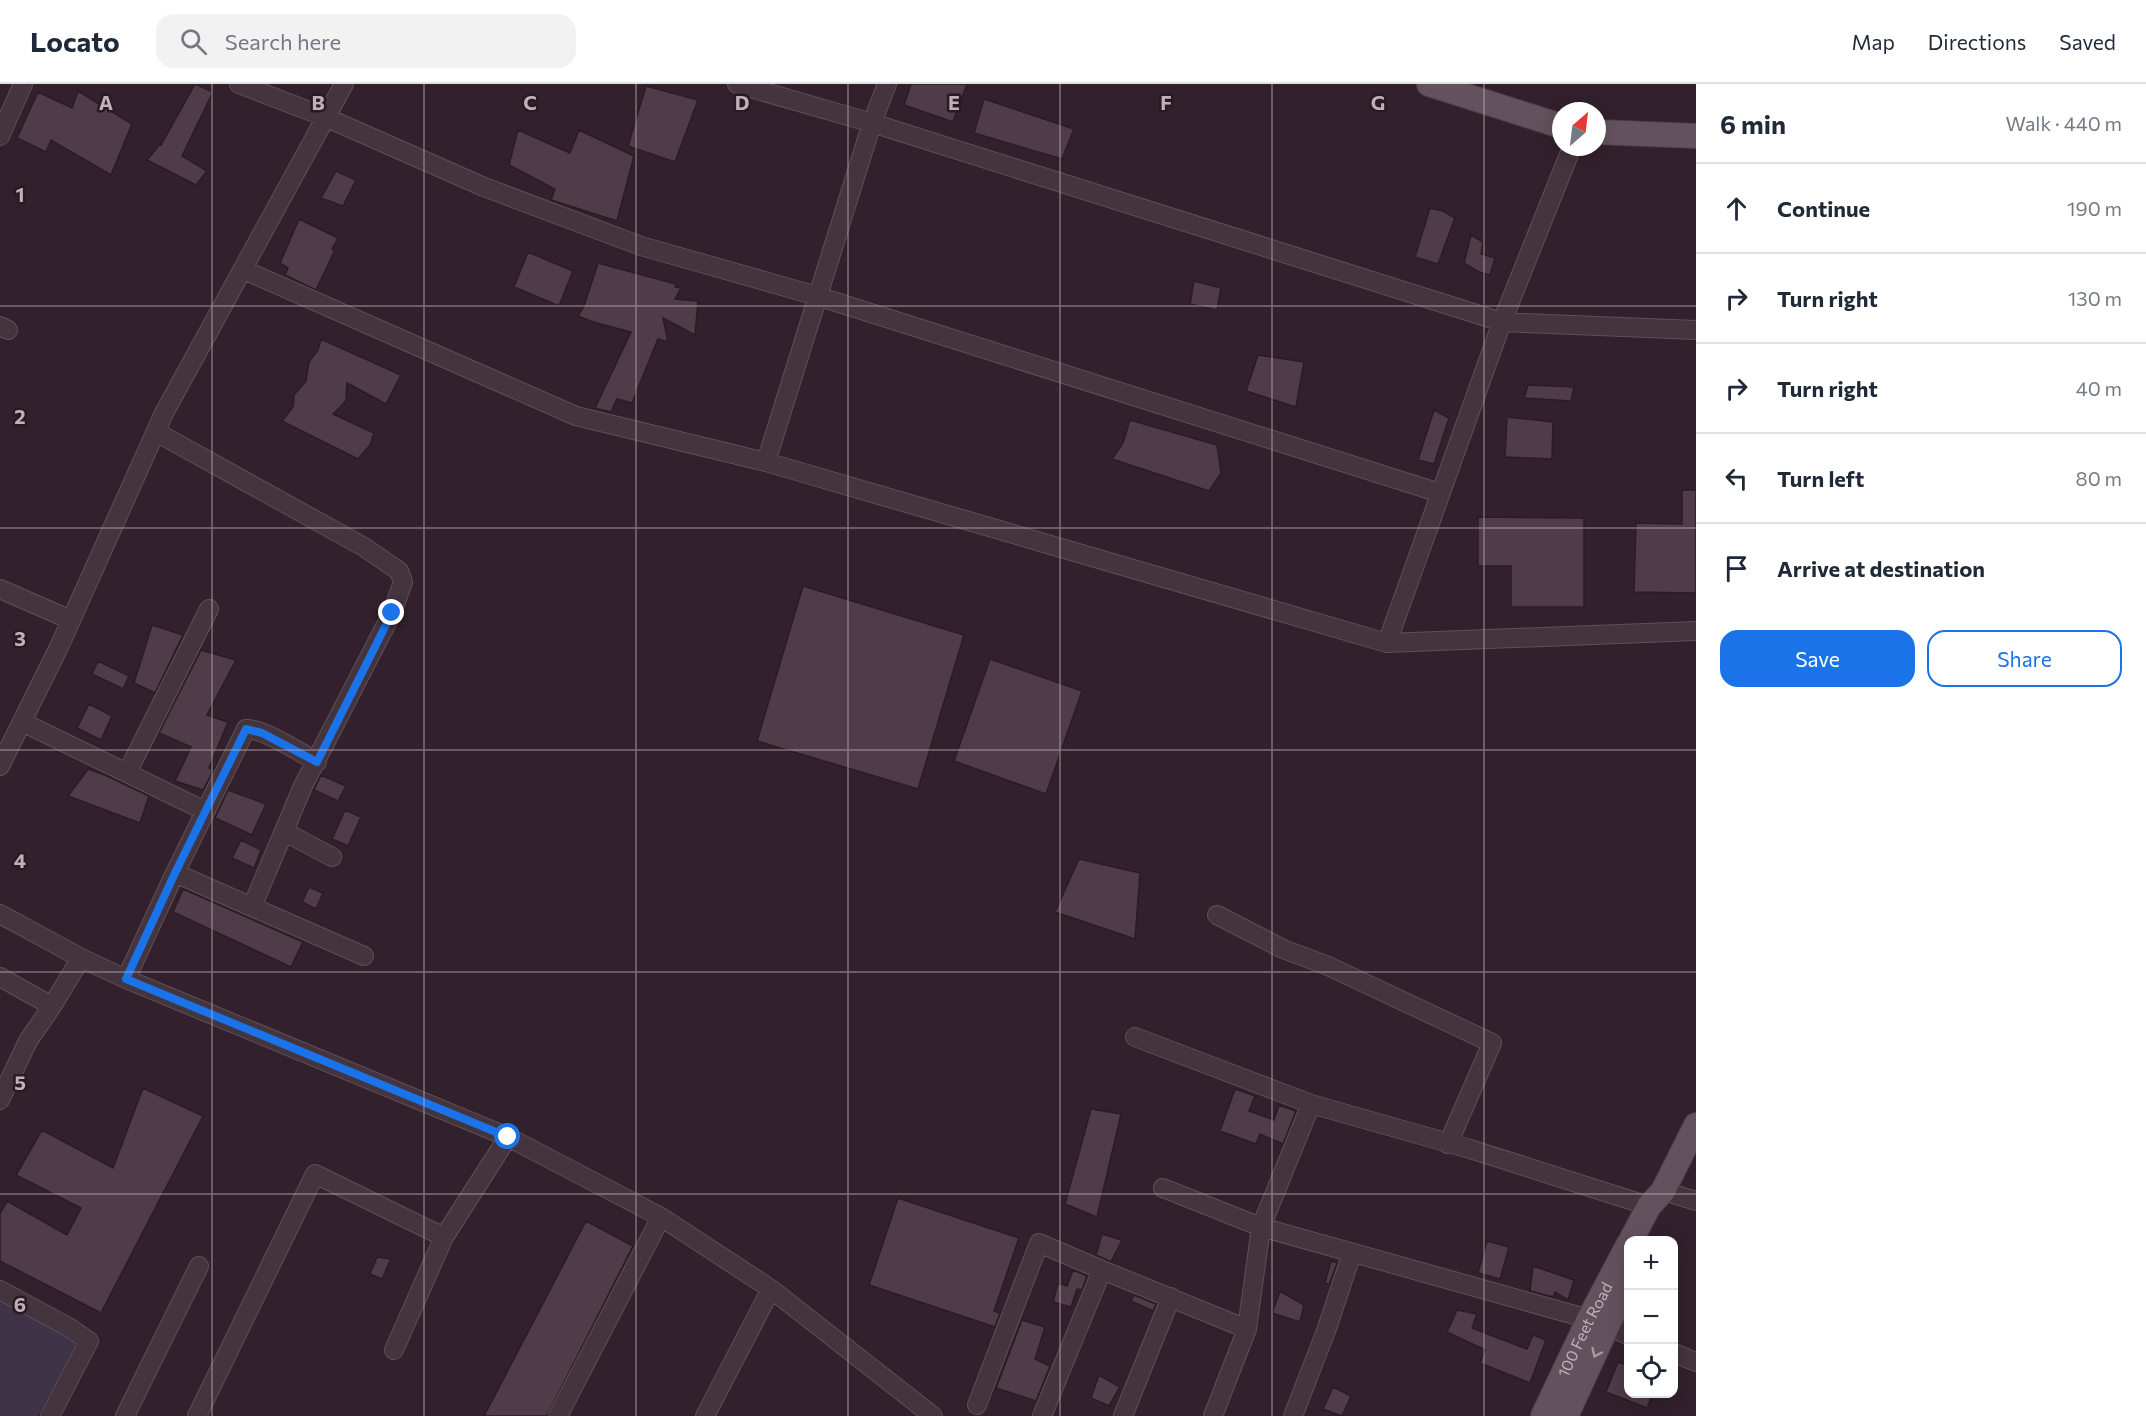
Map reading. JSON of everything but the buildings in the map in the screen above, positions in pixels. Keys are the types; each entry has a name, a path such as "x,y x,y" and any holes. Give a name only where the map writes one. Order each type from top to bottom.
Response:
{"main road":[{"path":"1429,84 1552,123"},
{"path":"1606,132 1696,136"},
{"path":"1633,1236 1696,1125"},
{"path":"1649,1236 1659,1212 1656,1198"},
{"name":"100 Feet Road","path":"1543,1416 1608,1327 1624,1265"},
{"path":"1566,1416 1625,1290"}],"street":[{"path":"0,136 23,84"},
{"path":"239,84 325,117 484,187 641,246 817,296 1440,493"},
{"path":"0,766 71,620 164,413 344,84"},
{"path":"737,84 872,123 1502,322 1696,330"},
{"path":"766,462 872,123 887,84"},
{"path":"1387,643 1502,322 1568,156"},
{"path":"244,270 576,416 766,462 1387,643 1696,631"},
{"path":"156,432 364,547 399,571 403,582 392,613 303,786 252,907"},
{"path":"0,589 71,620"},
{"path":"127,773 209,609"},
{"path":"22,722 205,811"},
{"path":"126,979 246,729 262,733 317,762"},
{"path":"285,832 332,857"},
{"path":"175,873 364,956"},
{"path":"0,914 81,958 126,979 508,1137 661,1217 771,1289 927,1414"},
{"path":"1217,915 1283,949 1326,965 1492,1043 1448,1144"},
{"path":"0,1100 28,1041 81,958"},
{"path":"0,976 52,1006"},
{"path":"1135,1037 1311,1104 1448,1144 1656,1198 1696,1201"},
{"path":"1213,1416 1247,1329 1261,1227 1311,1104"},
{"path":"394,1350 444,1237 508,1137"},
{"path":"197,1416 315,1174 444,1237"},
{"path":"1163,1188 1261,1227 1608,1327"},
{"path":"558,1416 661,1217"},
{"path":"977,1405 1039,1243 1247,1329"},
{"path":"1293,1416 1326,1331 1352,1253"},
{"path":"125,1416 199,1266"},
{"path":"1042,1416 1102,1270"},
{"path":"705,1416 771,1289"},
{"path":"0,1290 70,1328 88,1341 50,1416"},
{"path":"1123,1416 1171,1297"},
{"path":"1678,1355 1696,1362"}],"shaded area":[{"path":"0,1295 79,1340 38,1416 0,1416"}],"route":[{"path":"392,613 317,762 251,729 246,729 240,737 126,979 508,1137"}]}
